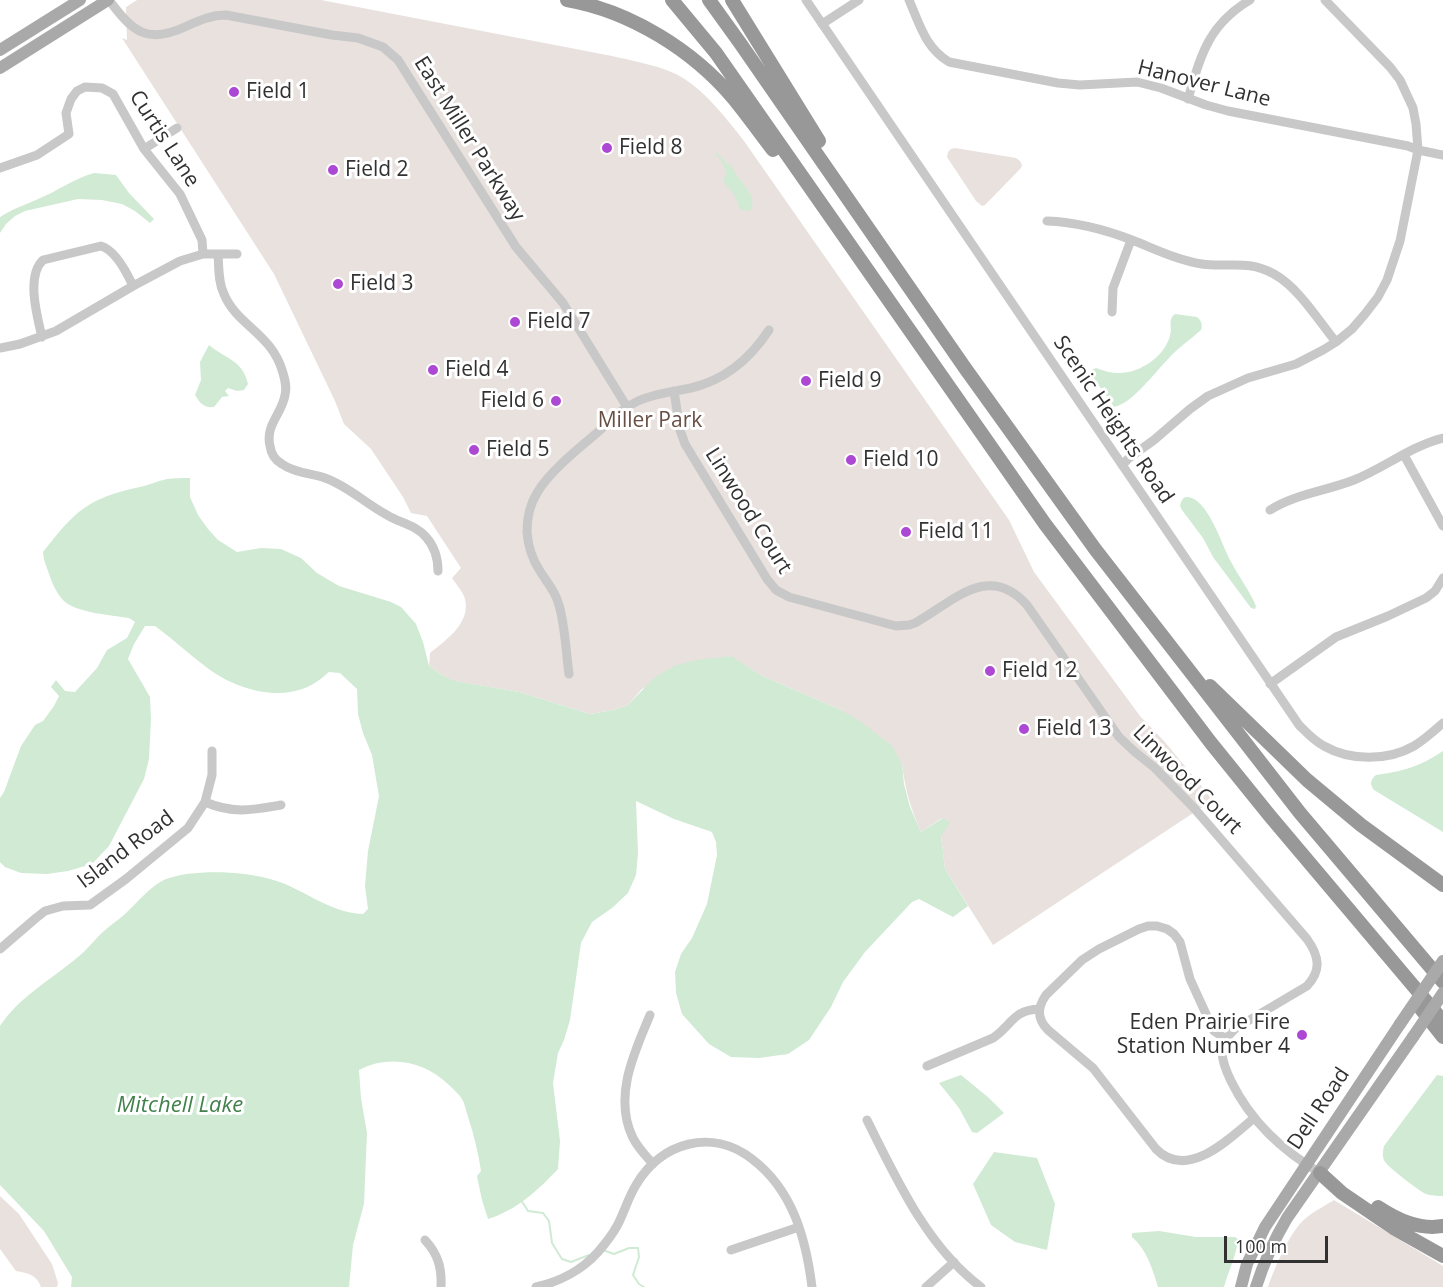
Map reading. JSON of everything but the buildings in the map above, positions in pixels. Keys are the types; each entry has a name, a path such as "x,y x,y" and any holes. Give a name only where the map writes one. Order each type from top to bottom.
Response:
{"highway":[{"path":"567,0 601,9 651,31 687,55 708,73 733,98 853,260 884,295"},
{"path":"672,0 716,52 1045,524 1211,743 1443,1021"},
{"path":"709,0 972,378 1095,549 1300,813 1443,982"},
{"path":"732,0 903,278"},
{"path":"1095,549 1207,683 1255,731 1352,818 1443,885"},
{"path":"1270,816 1310,873 1443,1037"},
{"path":"1320,1173 1333,1176 1404,1222 1419,1226 1443,1226"},
{"path":"1320,1173 1342,1193 1395,1229 1443,1256"}],"main road":[{"path":"0,50 81,0"},
{"path":"0,68 108,0"},
{"name":"Dell Road","path":"1241,1287 1247,1264 1265,1227 1443,961"},
{"name":"Dell Road","path":"1256,1287 1275,1238 1287,1218 1443,993"}],"street":[{"name":"East Miller Parkway","path":"108,0 129,24 152,34 167,34 211,16 226,15 358,38 383,47 398,60 516,248 562,303 627,406"},
{"name":"Scenic Heights Road","path":"806,0 1270,684 1309,736 1325,747 1344,754 1374,758 1412,747 1443,723"},
{"path":"822,24 859,0"},
{"name":"Hanover Lane","path":"909,0 932,49 949,62 1059,83 1080,85 1137,82 1228,111 1443,155"},
{"path":"1188,99 1207,43 1229,14 1250,0"},
{"path":"1122,465 1208,396 1248,378 1296,364 1336,342 1365,314 1388,280 1400,242 1418,150 1413,108 1400,80 1325,0"},
{"name":"Curtis Lane","path":"0,168 37,155 69,134 67,106 77,91 85,87 102,88 113,94 144,149 180,194 202,240 203,254"},
{"path":"144,149 177,128"},
{"path":"1047,221 1113,233 1188,262 1245,264 1259,267 1273,273 1296,292 1336,342"},
{"path":"1112,312 1113,288 1131,240"},
{"path":"42,337 33,282 38,265 43,260 101,246 108,248 113,252 133,286"},
{"path":"0,348 42,337 69,324 180,261 203,254 237,254"},
{"path":"218,254 220,283 227,300 270,346 282,368 285,395 269,431 268,441 276,459 292,470 326,478 339,484 384,514 417,529 434,547 438,559 438,571"},
{"path":"569,674 559,604 530,550 527,531 529,511 537,493 571,456 627,406 654,394 707,383 731,371 755,350 769,330"},
{"name":"Linwood Court","path":"674,391 680,430 685,444 767,579 782,594 896,626 915,623 979,586 1002,587 1017,595 1027,605 1119,737 1155,768 1194,808 1315,951 1316,971 1314,979 1307,986 1236,1028 1226,1039"},
{"path":"1270,510 1289,500 1352,480 1424,444 1443,438"},
{"path":"1404,455 1443,526"},
{"path":"1270,684 1336,637 1426,598 1435,591 1443,578"},
{"name":"Island Road","path":"0,949 45,911 63,906 90,905 188,828 205,802 212,775 212,751"},
{"path":"205,802 232,810 281,806"},
{"path":"1254,1118 1222,1143 1195,1159 1179,1162 1162,1156 1093,1068 1042,1024 1039,1017 1042,1002 1046,995 1090,954 1148,926 1167,929 1180,942 1190,979 1214,1031 1226,1039 1221,1052 1223,1063 1238,1095 1264,1130 1280,1145 1320,1173"},
{"path":"927,1066 993,1038 1024,1011 1039,1009"},
{"path":"650,1015 628,1073 626,1109 632,1136 653,1164"},
{"path":"867,1120 896,1178 932,1236 954,1262 981,1287"},
{"path":"536,1287 571,1274 598,1253 616,1228 636,1184 665,1154 678,1147 711,1142 731,1146 752,1159 774,1179 786,1196 799,1227 812,1287"},
{"path":"731,1250 799,1227"},
{"path":"425,1240 438,1258 441,1268 441,1287"},
{"path":"926,1287 954,1262"}],"green space":[{"name":"Miller Park","path":"137,0 321,0 639,62 667,70 692,84 716,107 744,141 1009,520 1034,572 1140,716 1213,800 993,945 945,869 941,836 942,818 921,832 909,799 902,764 841,710 762,676 730,656 642,689 628,705 590,714 519,692 454,681 429,666 430,653 456,630 464,616 465,599 452,578 461,568 427,516 411,513 371,449 344,424 274,274 122,38 127,40 126,7"},
{"path":"955,148 1016,158 1022,165 982,206 976,201 947,157 949,151"},
{"path":"0,1196 19,1214 52,1264 58,1283 57,1287 41,1287 31,1275 16,1271 0,1249"},
{"path":"1334,1200 1443,1266 1443,1287 1268,1287 1289,1240 1300,1223"}],"water":[{"path":"717,152 727,164 730,164 749,192 752,209 748,211 739,209 734,194 723,182 725,170"},
{"path":"94,173 116,175 129,193 154,219 150,223 122,204 78,199 25,211 15,216 0,233 0,217 79,178"},
{"path":"1175,314 1197,317 1202,326 1201,330 1173,354 1136,394 1121,405 1114,407 1093,377 1092,370 1096,368 1119,373 1143,367 1157,357 1167,344 1171,333 1171,319"},
{"path":"209,345 232,360 242,370 248,384 244,390 237,391 228,388 225,391 229,396 222,397 214,407 203,405 195,395 201,380 200,362"},
{"name":"Mitchell Lake","path":"190,478 190,497 198,515 218,540 237,552 261,548 281,549 301,558 317,573 339,586 401,607 416,624 429,666 455,681 519,692 590,714 628,705 654,678 674,666 696,660 731,656 762,676 841,710 860,721 892,746 902,764 910,807 921,832 943,818 950,823 941,836 945,869 968,906 953,917 919,899 912,902 865,952 843,982 831,1007 809,1040 788,1054 759,1058 731,1057 709,1044 682,1014 676,993 675,972 681,954 692,938 707,904 717,855 716,842 712,832 674,819 636,801 638,853 636,875 628,893 592,922 581,943 570,1020 558,1053 553,1083 560,1141 558,1169 535,1192 518,1205 488,1219 477,1176 481,1171 477,1150 461,1097 439,1077 418,1065 394,1061 382,1062 359,1070 367,1133 364,1204 353,1245 349,1287 71,1287 72,1277 44,1231 0,1185 0,1026 26,997 82,954 149,890 166,879 204,872 246,874 282,883 327,905 350,913 363,914 368,909 365,886 368,851 379,796 372,755 358,714 357,689 340,673 329,672 309,686 290,692 254,690 230,682 210,670 155,626 145,626 128,659 150,697 149,759 144,779 109,846 92,864 68,871 47,874 21,873 5,867 0,862 0,798 21,746 35,725 43,721 59,696 51,687 56,680 65,691 75,692 97,668 107,650 127,638 135,622 129,618 93,613 68,604 54,587 43,552 74,516 95,502 122,491 164,480"},
{"path":"1186,497 1201,504 1207,513 1256,606 1255,609 1251,608 1213,557 1203,538 1182,510 1180,506"},
{"path":"1443,751 1443,832 1374,790 1371,784 1376,775 1411,768"},
{"path":"961,1075 1004,1113 977,1133 972,1132 959,1108 939,1083"},
{"path":"1437,1075 1443,1076 1443,1196 1429,1195 1420,1191 1390,1167 1383,1155 1384,1146"},
{"path":"994,1152 1037,1158 1055,1204 1047,1250 1015,1242 991,1225 973,1184"},
{"path":"1159,1231 1196,1237 1235,1237 1238,1239 1224,1287 1158,1287 1148,1260 1142,1248 1132,1237 1132,1233"}],"waterway":[{"path":"521,1200 528,1211 543,1213 549,1221 552,1243 562,1259 571,1262 589,1255"},
{"path":"603,1250 614,1254 629,1248 638,1248 639,1257 633,1275 644,1287"}],"place":[{"name":"Field 1","path":"234,92"},
{"name":"Field 8","path":"607,148"},
{"name":"Field 2","path":"333,170"},
{"name":"Field 3","path":"338,284"},
{"name":"Field 7","path":"515,322"},
{"name":"Field 4","path":"433,370"},
{"name":"Field 9","path":"806,381"},
{"name":"Field 6","path":"556,401"},
{"name":"Field 5","path":"474,450"},
{"name":"Field 10","path":"851,460"},
{"name":"Field 11","path":"906,532"},
{"name":"Field 12","path":"990,671"},
{"name":"Field 13","path":"1024,729"},
{"name":"Eden Prairie Fire Station Number 4","path":"1302,1035"}]}
